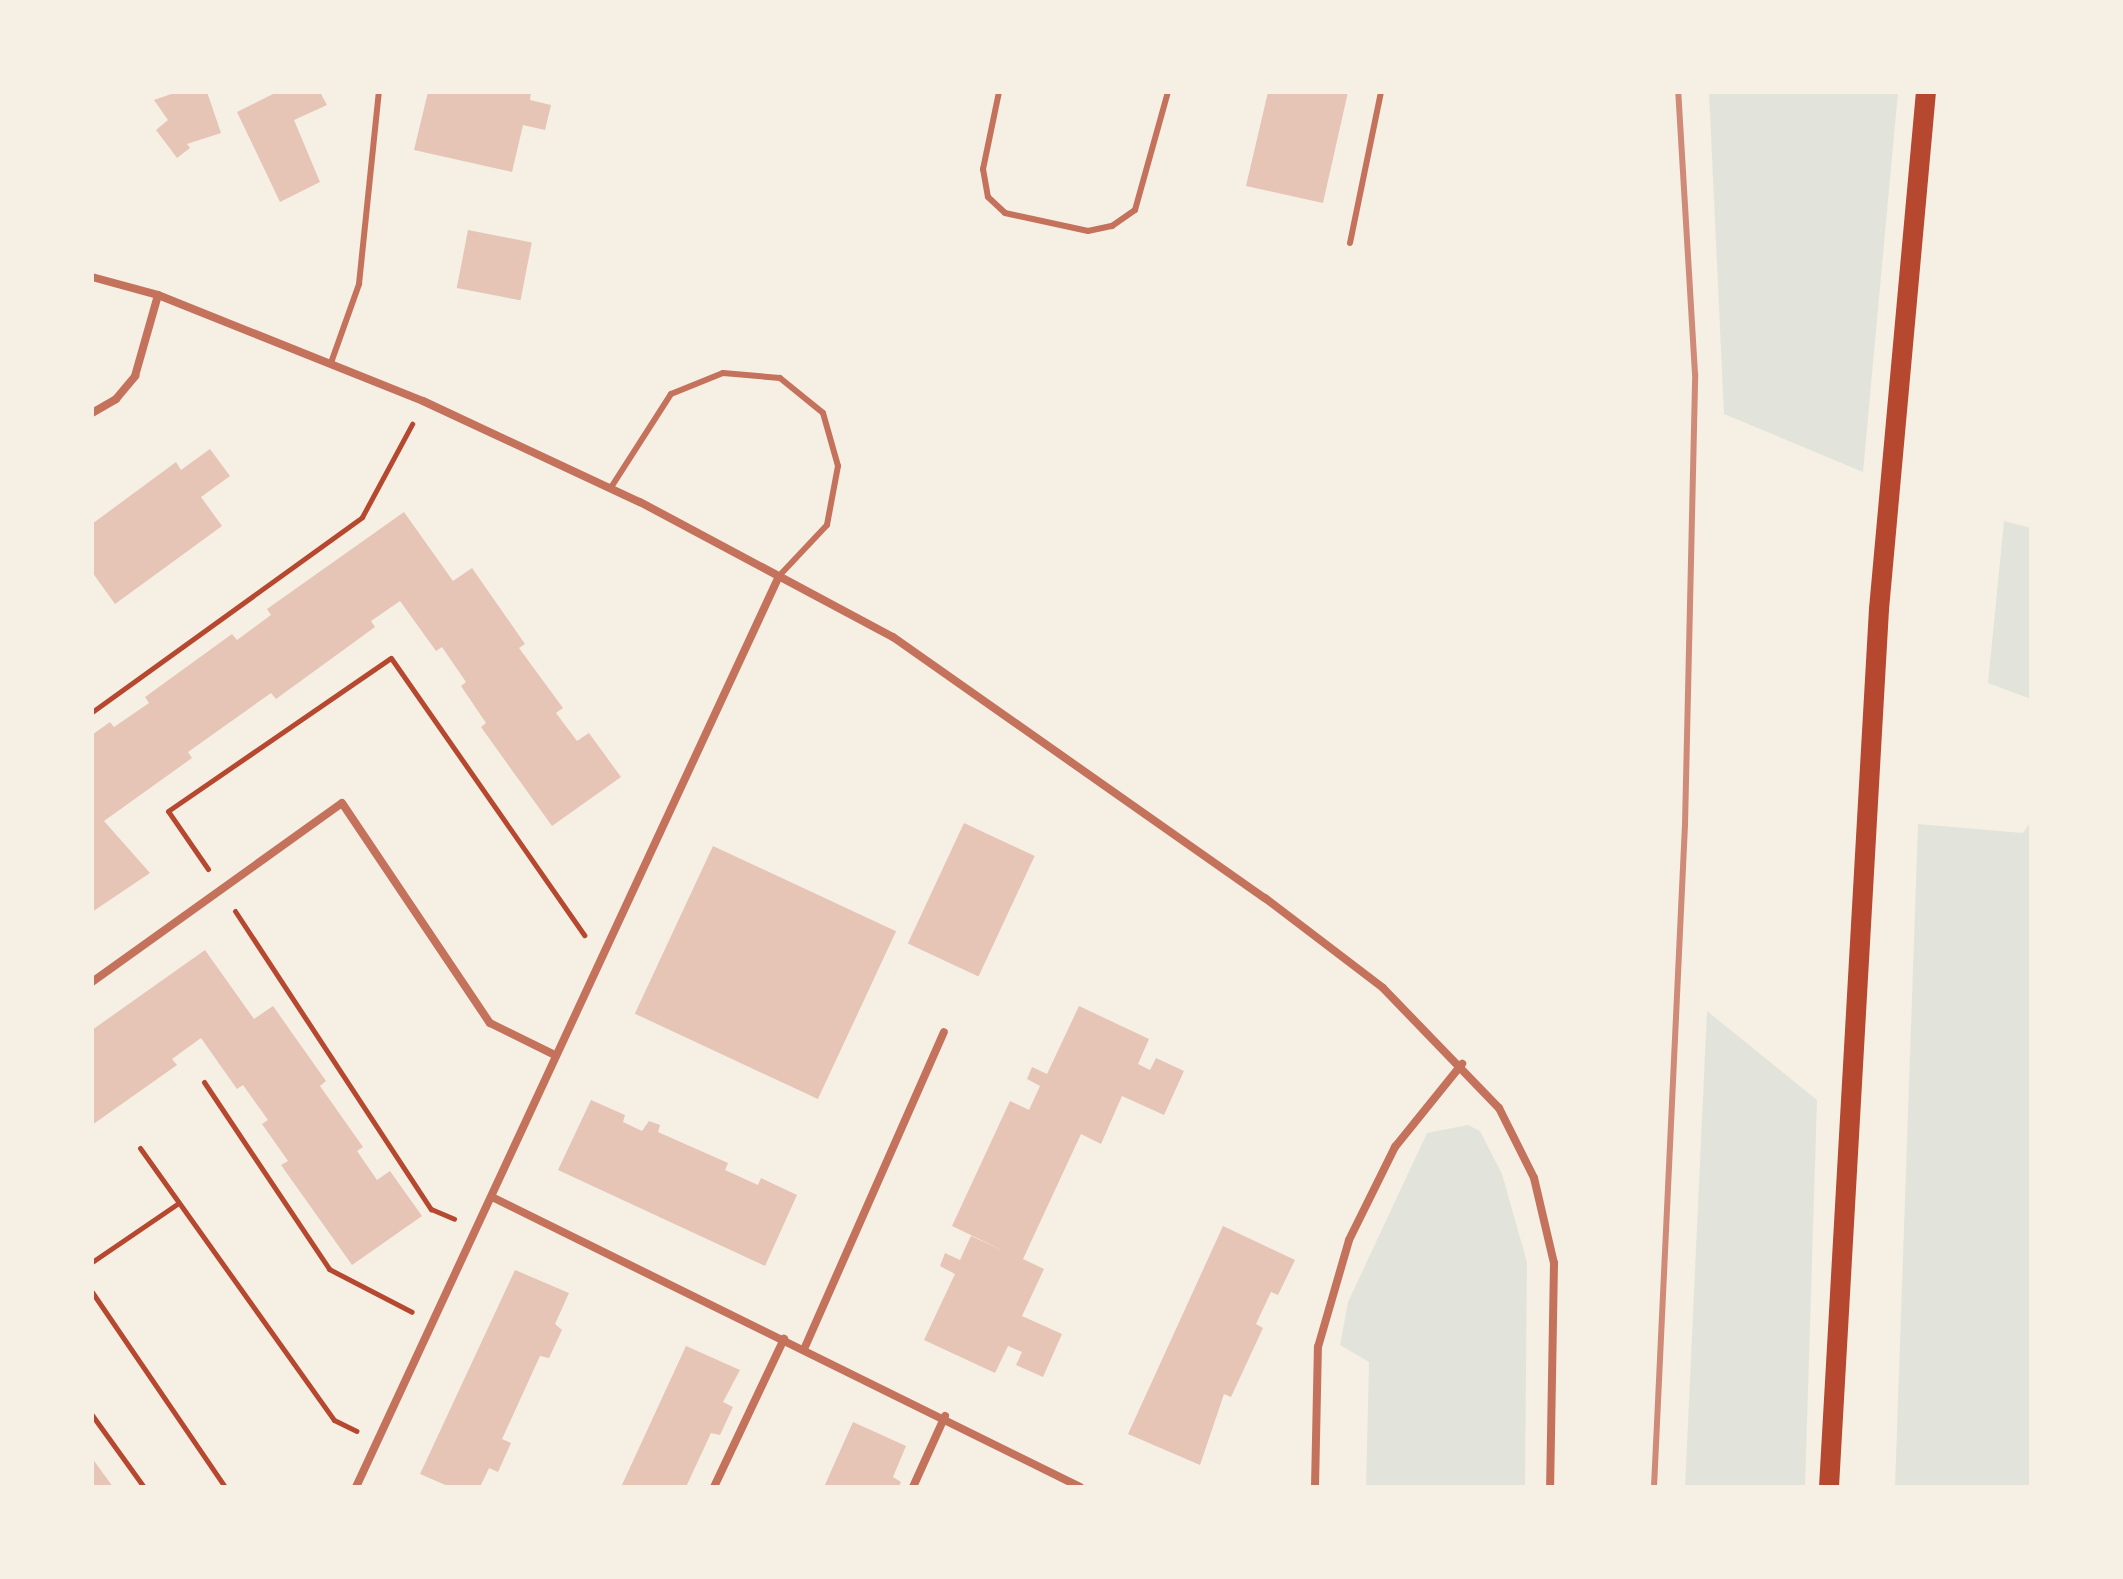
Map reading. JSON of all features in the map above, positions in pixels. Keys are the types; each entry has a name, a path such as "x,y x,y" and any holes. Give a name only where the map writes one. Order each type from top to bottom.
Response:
{"main road":[{"path":"1829,1487 1879,609 1926,92"}],"street":[{"path":"92,277 158,295 332,360 610,489 893,637 1265,898 1383,988 1462,1064 1499,1108 1521,1146 1534,1178 1554,1263 1550,1487"},
{"path":"92,413 116,399 135,376 158,295"},
{"path":"356,1487 479,1230 555,1055 607,951 779,576"},
{"path":"92,982 342,803 490,1023 555,1055"},
{"path":"805,1347 944,1032"},
{"path":"1315,1487 1318,1347 1349,1240 1395,1147 1462,1064"},
{"path":"492,1197 945,1416 1080,1487"},
{"path":"714,1487 784,1339"},
{"path":"913,1487 945,1416"}],"lane":[{"path":"332,360 359,284 379,92"},
{"path":"999,92 983,169 988,197 1005,213 1088,231 1112,226 1135,210 1168,92"},
{"path":"1350,243 1381,92"},
{"path":"610,489 671,394 723,373 780,378 823,413 838,466 827,525 779,576"}],"path":[{"path":"92,712 362,517 423,401"},
{"path":"479,1230 431,1209 168,811 391,658 587,941 607,951"},
{"path":"204,1082 329,1269 435,1324"},
{"path":"140,1148 334,1420 378,1440"},
{"path":"92,1262 177,1204"},
{"path":"92,1292 225,1487"},
{"path":"92,1415 144,1487"}],"shaded area":[{"path":"1709,92 1898,92 1863,472 1724,414"},
{"path":"2004,521 2031,528 2031,699 1988,683"},
{"path":"2031,821 2031,1487 1895,1487 1918,824 2023,833"},
{"path":"1707,1011 1817,1100 1805,1487 1685,1487"},
{"path":"1468,1125 1480,1131 1502,1174 1527,1262 1525,1487 1366,1487 1369,1362 1340,1345 1348,1302 1427,1133"}],"building":[{"path":"177,92 207,92 221,133 187,144 190,148 177,158 156,130 168,120 154,100"},
{"path":"277,92 320,92 327,105 294,120 320,182 280,202 237,112"},
{"path":"428,92 531,92 530,100 551,105 545,130 523,125 512,172 414,150"},
{"path":"1268,92 1348,92 1323,203 1246,186"},
{"path":"468,230 532,242 521,300 457,288"},
{"path":"210,449 230,476 201,497 222,526 115,604 92,572 92,524 176,462 181,470"},
{"path":"404,512 453,581 472,568 525,644 519,648 563,708 556,713 577,741 589,733 621,777 552,826 481,727 486,723 461,686 466,682 442,647 436,651 400,601 371,621 375,627 276,699 271,693 188,752 192,758 104,821 150,873 92,912 92,735 110,722 114,727 149,703 145,697 232,634 237,640 271,615 267,609"},
{"path":"964,823 1035,856 978,977 908,944"},
{"path":"713,846 896,931 818,1099 635,1014"},
{"path":"205,950 254,1019 273,1006 326,1081 320,1086 363,1147 357,1151 377,1180 390,1171 422,1216 352,1265 281,1165 288,1161 262,1124 268,1120 243,1085 237,1089 201,1038 172,1059 177,1065 92,1125 92,1030"},
{"path":"1079,1006 1149,1039 1138,1064 1150,1070 1156,1058 1184,1071 1164,1115 1122,1096 1101,1144 1081,1134 1023,1259 1044,1269 1022,1316 1062,1334 1043,1377 1016,1365 1022,1352 1008,1346 995,1373 924,1340 955,1274 940,1266 945,1253 960,1260 971,1236 1004,1251 952,1226 1010,1101 1029,1110 1040,1086 1027,1079 1032,1067 1047,1074"},
{"path":"591,1100 625,1115 623,1122 642,1131 649,1121 660,1125 658,1132 728,1163 725,1170 758,1185 761,1178 797,1195 765,1266 558,1170"},
{"path":"1223,1226 1295,1260 1278,1295 1271,1292 1256,1324 1263,1328 1231,1397 1224,1394 1200,1465 1128,1434"},
{"path":"515,1270 569,1293 555,1324 562,1330 549,1358 540,1356 502,1439 511,1443 498,1472 489,1468 480,1487 450,1487 420,1474"},
{"path":"686,1346 740,1370 723,1402 733,1407 720,1435 711,1433 686,1487 621,1487"},
{"path":"853,1422 906,1446 893,1477 901,1482 899,1487 824,1487"},
{"path":"92,1458 113,1487 92,1487"}],"railway":[{"path":"1654,1487 1685,825 1695,374 1678,92"}]}
